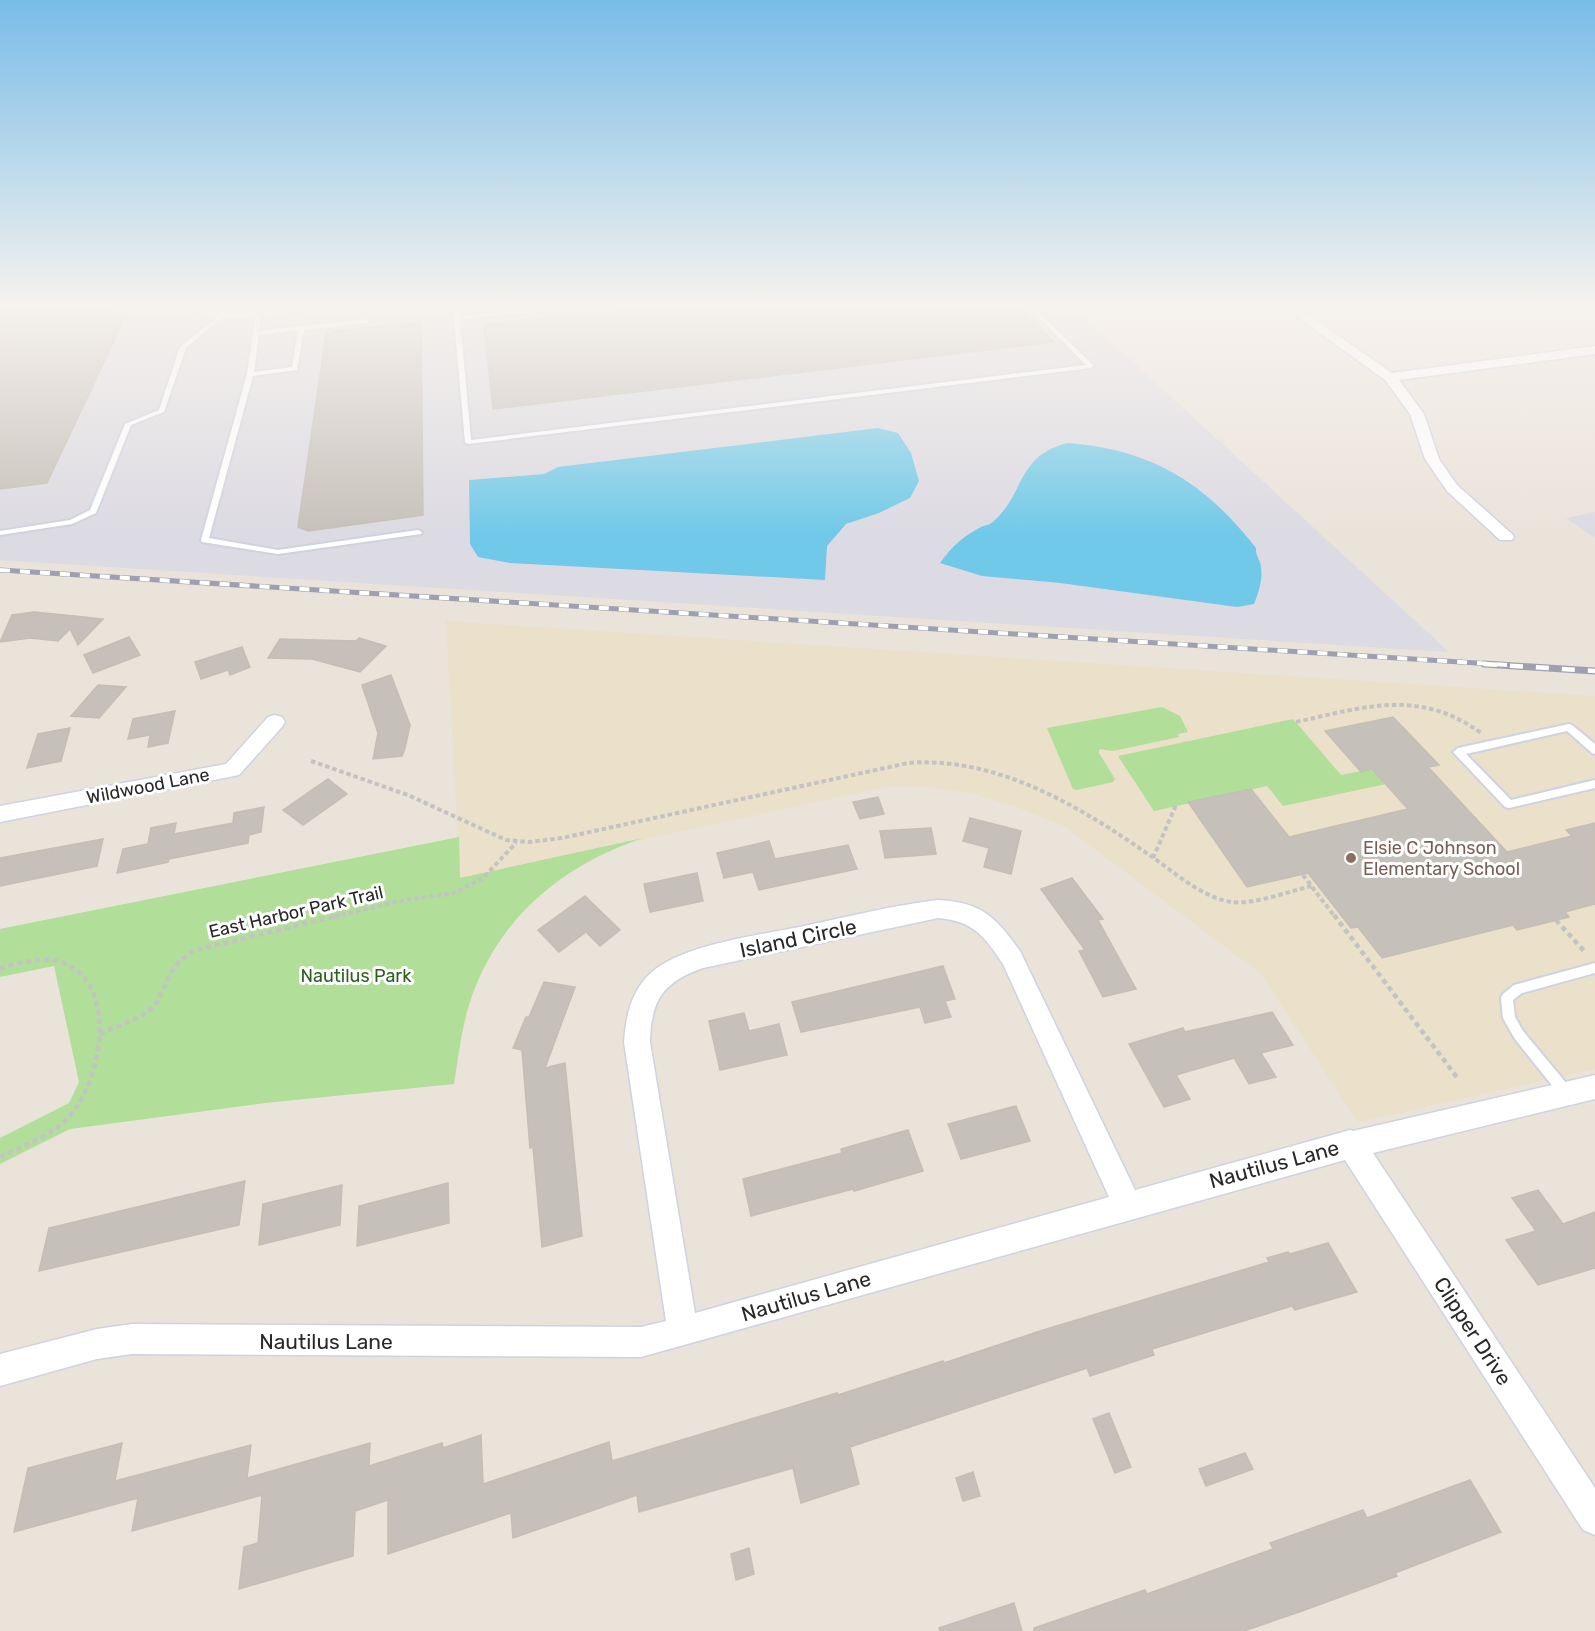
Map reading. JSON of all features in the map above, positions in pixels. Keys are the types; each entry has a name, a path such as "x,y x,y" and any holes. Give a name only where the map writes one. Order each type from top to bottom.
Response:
{"street":[{"path":"1394,383 1417,414 1432,459 1452,488 1506,537"},
{"name":"Wildwood Lane","path":"0,814 232,770 275,722"},
{"name":"Island Circle","path":"683,1332 637,1042 637,1023 640,1008 653,985 665,974 682,965 704,958 915,912 953,910 976,917 993,931 1012,958 1127,1205"},
{"name":"Nautilus Lane","path":"0,1370 97,1344 132,1339 640,1342 683,1332 1350,1143 1595,1087"},
{"name":"Clipper Drive","path":"1350,1143 1595,1518"}],"lane":[{"path":"0,532 72,522 93,511 128,424 162,411 171,383"},
{"path":"248,383 205,540 278,552 418,532"},
{"path":"463,383 468,442 950,383"},
{"path":"1595,750 1569,727 1458,752 1509,804 1595,784"},
{"path":"1567,1094 1519,1035 1509,1018 1507,998 1518,988 1595,968"}],"path":[{"path":"1296,722 1378,705 1420,705 1462,717 1493,744"},
{"path":"311,761 408,795 516,843 562,838 917,762 973,769 1029,785 1081,809 1204,892 1232,903 1312,886"},
{"path":"1153,858 1176,805"},
{"name":"East Harbor Park Trail","path":"100,1034 141,1016 155,1006 174,967 192,951 399,901 454,893 483,878 516,843"},
{"path":"1303,875 1459,1080"},
{"path":"1556,920 1585,952"},
{"path":"0,968 31,961 62,962 77,971 92,992 100,1034 100,1045 84,1092 68,1118 0,1157"}],"shaded area":[{"path":"0,383 1156,383 1449,652 0,560"},
{"path":"1595,512 1595,538 1566,518"},
{"name":"Elsie C Johnson Elementary School","path":"446,621 1595,696 1595,1069 1358,1122 1260,973 1064,826 1016,807 974,794 929,787 891,786 460,879"}],"green space":[{"path":"1162,707 1180,716 1188,732 1178,734 1179,737 1113,751 1099,749 1099,753 1115,779 1113,782 1073,789 1047,728"},
{"path":"1293,719 1341,775 1372,769 1386,784 1283,806 1267,786 1154,811 1118,756"},
{"name":"Nautilus Park","path":"459,837 460,878 643,838 588,862 563,878 519,917 501,940 485,965 469,1004 454,1084 265,1103 70,1129 0,1164 0,1138 69,1103 79,1082 54,966 0,977 0,929"}],"water":[{"path":"878,428 898,433 911,453 919,481 910,498 879,513 846,524 827,546 825,580 510,563 478,557 470,544 469,480 544,474 558,467"},
{"path":"1068,443 1126,453 1151,462 1174,473 1217,505 1256,548 1261,565 1261,577 1254,604 1237,607 1060,583 982,576 940,563 949,551 964,538 994,521 1004,510 1023,476 1039,456"}],"building":[{"path":"0,383 94,383 47,483 0,489"},
{"path":"319,383 422,383 423,515 308,531 298,527"},
{"path":"490,383 710,383 493,409"},
{"path":"34,612 103,619 78,645 70,629 58,641 30,638 0,642 12,615"},
{"path":"129,637 140,655 93,673 84,655"},
{"path":"359,638 386,646 360,672 312,659 268,658 280,639 356,641"},
{"path":"242,647 250,667 230,675 228,670 201,679 195,662"},
{"path":"391,675 410,725 402,756 373,759 378,733 362,685"},
{"path":"98,685 126,687 99,718 71,716"},
{"path":"175,711 168,743 148,747 150,735 128,739 133,719"},
{"path":"1393,717 1439,765 1428,767 1507,852 1572,836 1566,830 1595,823 1595,904 1565,912 1569,917 1517,930 1513,925 1382,958 1358,927 1351,928 1308,873 1247,887 1188,802 1251,789 1289,837 1408,809 1372,769 1361,772 1325,731"},
{"path":"70,728 61,761 27,768 38,734"},
{"path":"328,779 347,794 303,825 283,810"},
{"path":"878,797 884,814 860,819 853,802"},
{"path":"264,807 261,832 249,835 248,843 169,859 168,862 117,873 123,849 148,844 151,828 176,823 174,834 233,823 234,813"},
{"path":"970,818 1021,831 1011,874 984,867 989,848 963,841"},
{"path":"931,828 936,854 885,858 880,831"},
{"path":"103,839 97,866 0,886 0,858"},
{"path":"769,841 775,859 848,845 857,869 759,890 753,872 724,878 717,853"},
{"path":"697,873 703,901 650,912 644,884"},
{"path":"1072,878 1103,919 1098,920 1136,989 1103,997 1079,951 1085,950 1041,889"},
{"path":"585,896 620,930 600,946 586,932 559,952 538,930"},
{"path":"943,966 955,999 945,1001 951,1017 925,1023 920,1007 801,1032 792,1002"},
{"path":"544,982 575,987 545,1068 565,1063 582,1236 542,1247 533,1147 530,1148 522,1050 513,1048"},
{"path":"1272,1012 1293,1045 1261,1053 1276,1077 1249,1084 1234,1058 1176,1075 1190,1099 1164,1107 1129,1044 1183,1028 1185,1032"},
{"path":"744,1013 749,1031 779,1024 787,1055 720,1070 709,1021"},
{"path":"1016,1106 1030,1141 961,1159 948,1124"},
{"path":"908,1130 923,1171 854,1191 853,1189 751,1216 743,1179 842,1153 841,1149"},
{"path":"245,1181 239,1225 39,1271 49,1228"},
{"path":"448,1183 449,1223 357,1246 359,1206"},
{"path":"342,1185 340,1225 259,1245 263,1204"},
{"path":"1538,1190 1563,1224 1595,1212 1595,1268 1538,1285 1506,1240 1536,1231 1512,1198"},
{"path":"1328,1243 1357,1292 1295,1310 1292,1306 1152,1349 1154,1355 1090,1376 1087,1368 850,1447 859,1484 801,1503 793,1468 639,1512 637,1495 513,1538 511,1513 388,1554 388,1500 355,1511 353,1556 239,1589 244,1547 258,1543 262,1495 132,1531 138,1498 14,1532 28,1468 122,1443 115,1481 251,1445 247,1478 370,1443 369,1466 442,1443 443,1448 481,1435 483,1484 609,1442 612,1461 837,1393 838,1395 943,1361 944,1363 1040,1331 1269,1262 1267,1258"},
{"path":"1109,1413 1131,1467 1115,1473 1093,1419"},
{"path":"1245,1453 1253,1469 1206,1486 1199,1469"},
{"path":"973,1472 980,1496 963,1501 956,1478"},
{"path":"1470,1480 1501,1532 1395,1573 1397,1576 1302,1611 1244,1631 1034,1631 1034,1628 1145,1590 1147,1594 1273,1549 1270,1543 1363,1510 1367,1518"},
{"path":"749,1548 754,1574 736,1580 731,1554"},
{"path":"1014,1603 1022,1631 940,1631 939,1628"}],"railway":[{"path":"0,570 1508,665"},
{"path":"1484,664 1595,671"}],"place":[{"name":"Elsie C Johnson Elementary School","path":"1351,858"}]}
